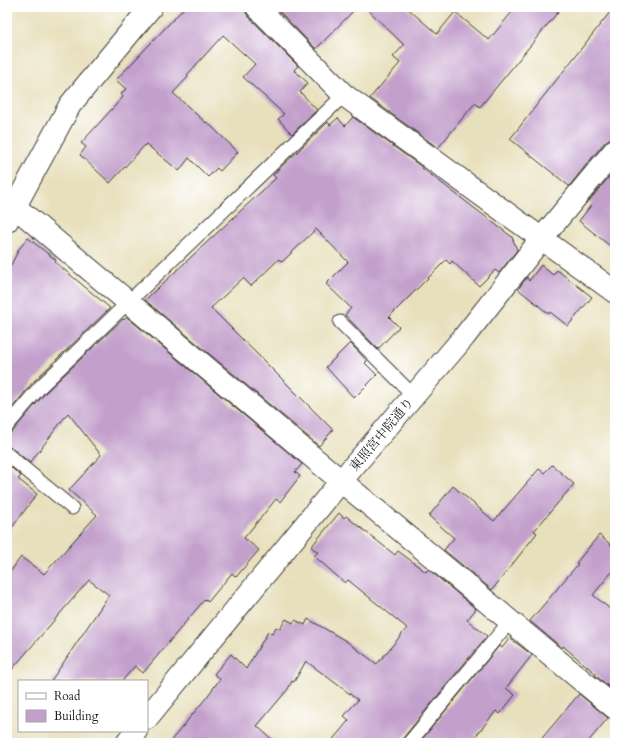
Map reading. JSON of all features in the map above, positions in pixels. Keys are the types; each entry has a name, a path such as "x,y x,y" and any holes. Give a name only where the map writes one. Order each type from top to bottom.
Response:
{"street":[{"path":"151,7 70,105 11,213 129,302 341,481 615,707"},
{"path":"258,7 344,96 615,292"},
{"name":"東照宮中院通り","path":"148,717 341,481 464,337 542,238 615,150"},
{"path":"126,743 135,732"}],"lane":[{"path":"7,426 40,387 344,96"},
{"path":"340,322 414,396"},
{"path":"7,454 72,508"},
{"path":"409,743 510,621"}],"building":[{"path":"185,7 245,7 245,11 248,16 298,66 294,70 308,83 300,92 317,110 292,134 278,119 284,114 243,77 255,64 223,35 173,93 206,123 207,122 238,152 220,171 217,168 208,177 189,158 179,171 146,144 110,183 80,155 86,147 81,143 123,97 121,94 126,89 116,80"},
{"path":"275,7 357,7 316,49"},
{"path":"365,7 406,7 437,34 455,12 489,40 516,7 562,7 480,107 475,103 438,148 370,98 400,63 393,57 404,45"},
{"path":"614,7 615,138 610,138 605,142 569,186 510,139"},
{"path":"353,117 422,167 512,237 517,250 499,273 495,270 479,286 452,261 450,264 446,260 389,317 399,327 378,349 345,315 351,308 326,284 348,262 316,229 282,262 279,259 251,286 243,278 211,308 333,430 319,446 145,300 276,178 273,175 328,122 330,125 338,118 345,126"},
{"path":"615,170 615,250 579,221 592,204 589,201"},
{"path":"28,238 56,260 55,262 110,308 34,381 7,414 7,273 19,249"},
{"path":"541,265 553,275 557,270 592,297 568,326 550,312 549,314 518,289 527,277 529,281"},
{"path":"127,317 302,464 295,472 300,476 280,502 276,499 244,538 259,550 236,577 232,573 208,602 205,599 143,673 135,666 123,680 52,680 109,595 89,580 7,675 7,576 21,557 44,574 97,515 69,490 101,455 68,413 30,463 12,448 7,446 7,434 13,431 46,392 123,319 124,320"},
{"path":"350,343 367,361 365,363 377,375 354,398 326,367"},
{"path":"7,464 21,476 18,479 37,494 7,534"},
{"path":"552,465 574,484 534,531 537,533 492,590 444,550 454,538 429,516 453,486 494,521 539,469 544,473"},
{"path":"339,513 344,518 346,516 395,555 398,551 426,572 428,569 476,609 467,620 487,636 403,738 401,743 330,743 349,720 344,716 358,700 306,661 294,682 292,681 288,689 257,726 276,743 169,743 220,679 214,674 231,654 246,669 268,632 272,634 276,627 280,629 286,619 293,623 295,620 305,625 308,619 346,641 377,664 407,628 348,580 345,583 314,556 318,552 311,547"},
{"path":"599,535 615,548 615,568 593,595 615,613 615,690 595,675 596,674 563,646 562,648 530,621 578,564 576,563"},
{"path":"510,638 532,655 506,688 515,695 500,714 496,711 470,743 419,743 499,646 502,648"},
{"path":"579,694 608,718 587,743 538,743"}]}
